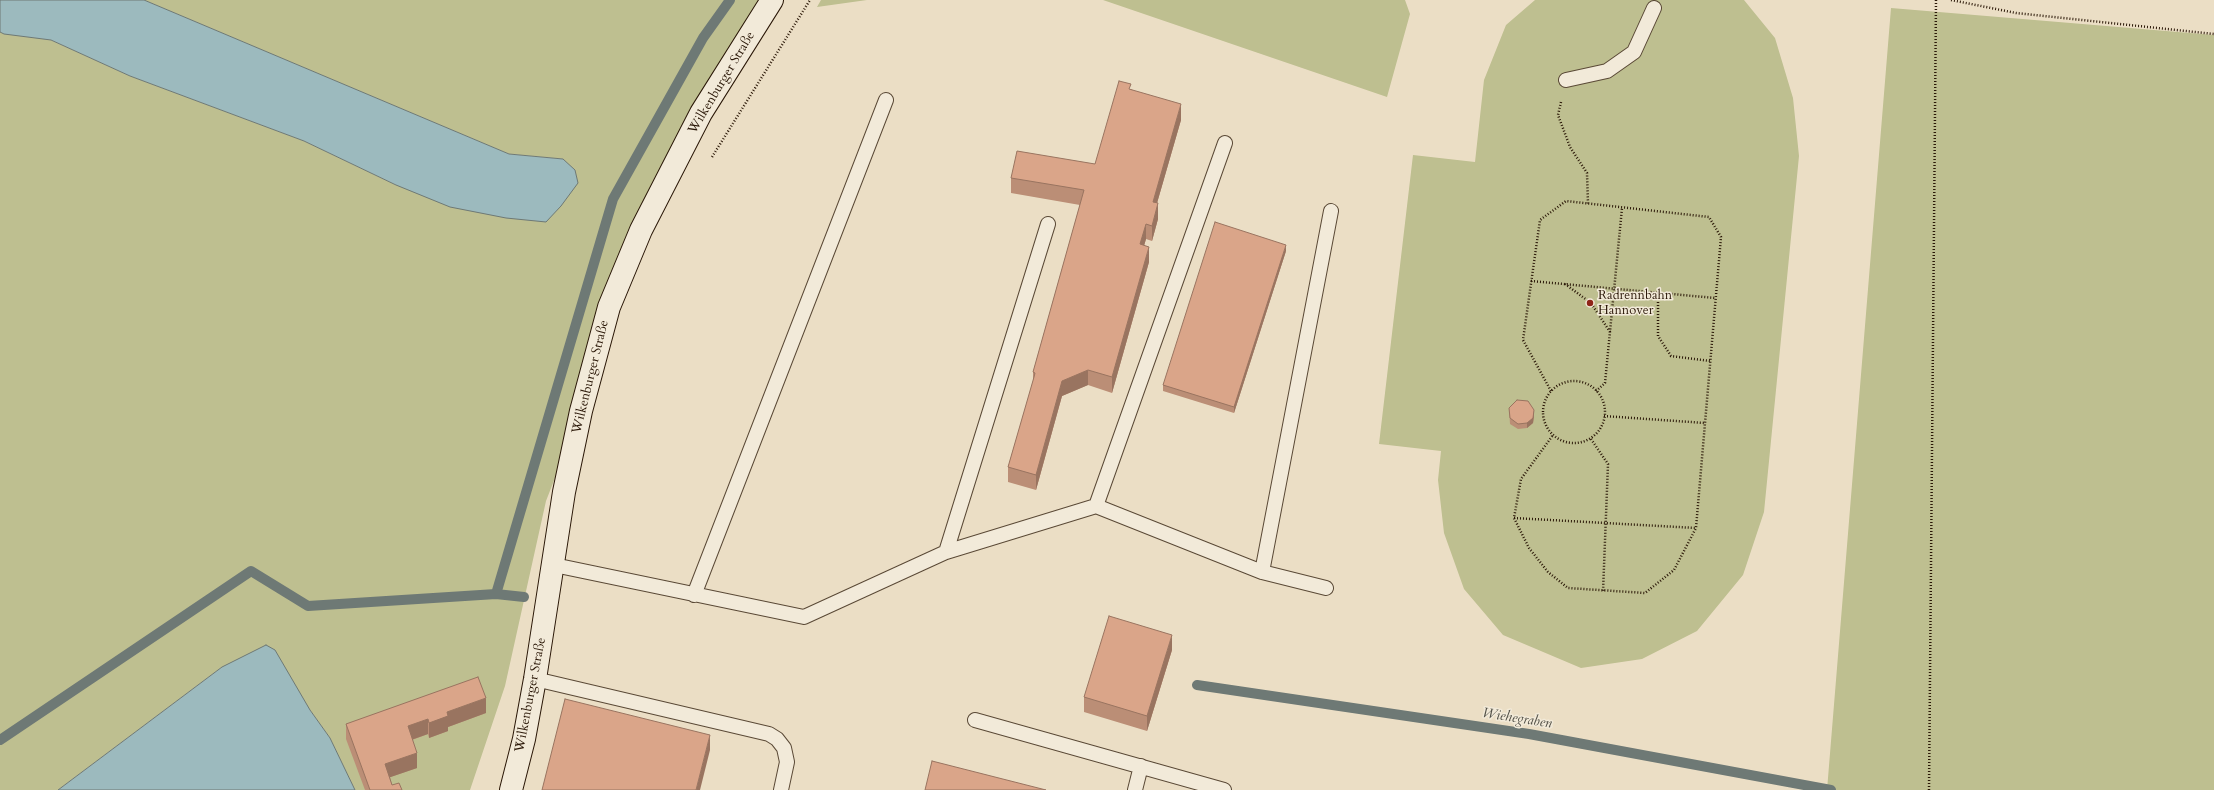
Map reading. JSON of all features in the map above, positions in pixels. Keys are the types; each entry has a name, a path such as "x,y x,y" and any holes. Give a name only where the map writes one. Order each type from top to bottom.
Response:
{"main road":[{"name":"Wilkenburger Straße","path":"511,790 524,739 535,679 567,477 581,411 609,307 641,230 702,113 772,0"}],"lane":[{"path":"1566,80 1607,71 1634,52 1654,8"},
{"path":"694,595 886,100"},
{"path":"1096,506 1225,143"},
{"path":"1262,572 1331,211"},
{"path":"946,552 1048,224"},
{"path":"554,566 804,617 946,552 1096,506 1262,572 1326,588"},
{"path":"535,679 769,734 777,739 784,748 787,762 781,790"},
{"path":"975,720 1224,790"},
{"path":"1135,790 1141,766"}],"path":[{"path":"708,164 810,0"},
{"path":"1929,790 1936,0"},
{"path":"1951,0 2016,14 2214,34"},
{"path":"1566,80 1558,115 1570,148 1587,173 1588,204"},
{"path":"1551,391 1523,340 1540,220 1566,202 1709,218 1720,237 1696,528 1674,570 1645,593 1603,592 1568,588 1548,572 1529,548 1514,518 1521,480 1553,435"},
{"path":"1596,391 1605,383 1622,208"},
{"path":"1531,281 1715,298"},
{"path":"1565,284 1591,303 1611,333"},
{"path":"1658,293 1658,336 1671,356 1710,361"},
{"path":"1570,381 1581,382 1591,386 1596,391 1603,402 1604,416 1599,431 1591,439 1572,444 1562,441 1553,435 1546,427 1543,411 1545,400 1551,391 1570,381"},
{"path":"1604,416 1705,423"},
{"path":"1591,439 1608,464 1607,523 1603,592"},
{"path":"1514,518 1696,528"}],"green space":[{"path":"144,0 772,0 641,230 581,411 546,501 505,686 470,790 355,790 330,738 310,710 222,667 58,790 0,790 0,32 51,40 130,76 304,141 396,185 563,159 509,154"},
{"path":"821,0 867,0 817,7"},
{"path":"1103,0 1405,0 1410,14 1387,97"},
{"name":"Radrennbahn Hannover","path":"1535,0 1744,0 1775,38 1793,98 1799,156 1764,512 1743,575 1697,631 1642,659 1581,668 1503,635 1464,589 1444,533 1438,480 1441,451 1379,444 1413,155 1475,162 1484,80 1506,25"},
{"path":"1891,8 2214,35 2214,790 1827,790"}],"water":[{"path":"0,0 144,0 509,154 563,159 575,170 578,183 561,206 546,222 506,218 450,207 396,185 304,141 130,76 51,40 4,34 0,32"},
{"path":"266,645 275,650 310,710 330,738 355,790 58,790 222,667"}],"building":[{"path":"1119,81 1131,84 1129,89 1181,104 1153,202 1158,203 1152,226 1146,224 1140,244 1149,247 1112,377 1088,370 1062,381 1036,475 1008,467 1034,377 1035,373 1033,372 1084,190 1011,178 1017,151 1095,164"},
{"path":"1215,222 1286,245 1234,407 1163,385"},
{"path":"1517,400 1528,401 1534,410 1533,418 1527,423 1518,424 1510,418 1509,408"},
{"path":"1109,616 1172,635 1147,716 1084,697"},
{"path":"478,677 486,698 447,712 448,716 429,723 428,719 408,726 417,753 385,764 392,785 399,783 402,790 370,790 346,724"},
{"path":"565,699 710,735 696,790 542,790"},
{"path":"932,761 1046,790 925,790"}],"waterway":[{"path":"496,594 613,199 703,38 730,0"},
{"path":"0,740 251,571 308,606 496,594 524,597"},
{"name":"Wiehegraben","path":"1197,685 1529,734 1831,790"}],"place":[{"name":"Radrennbahn Hannover","path":"1590,303"}]}
